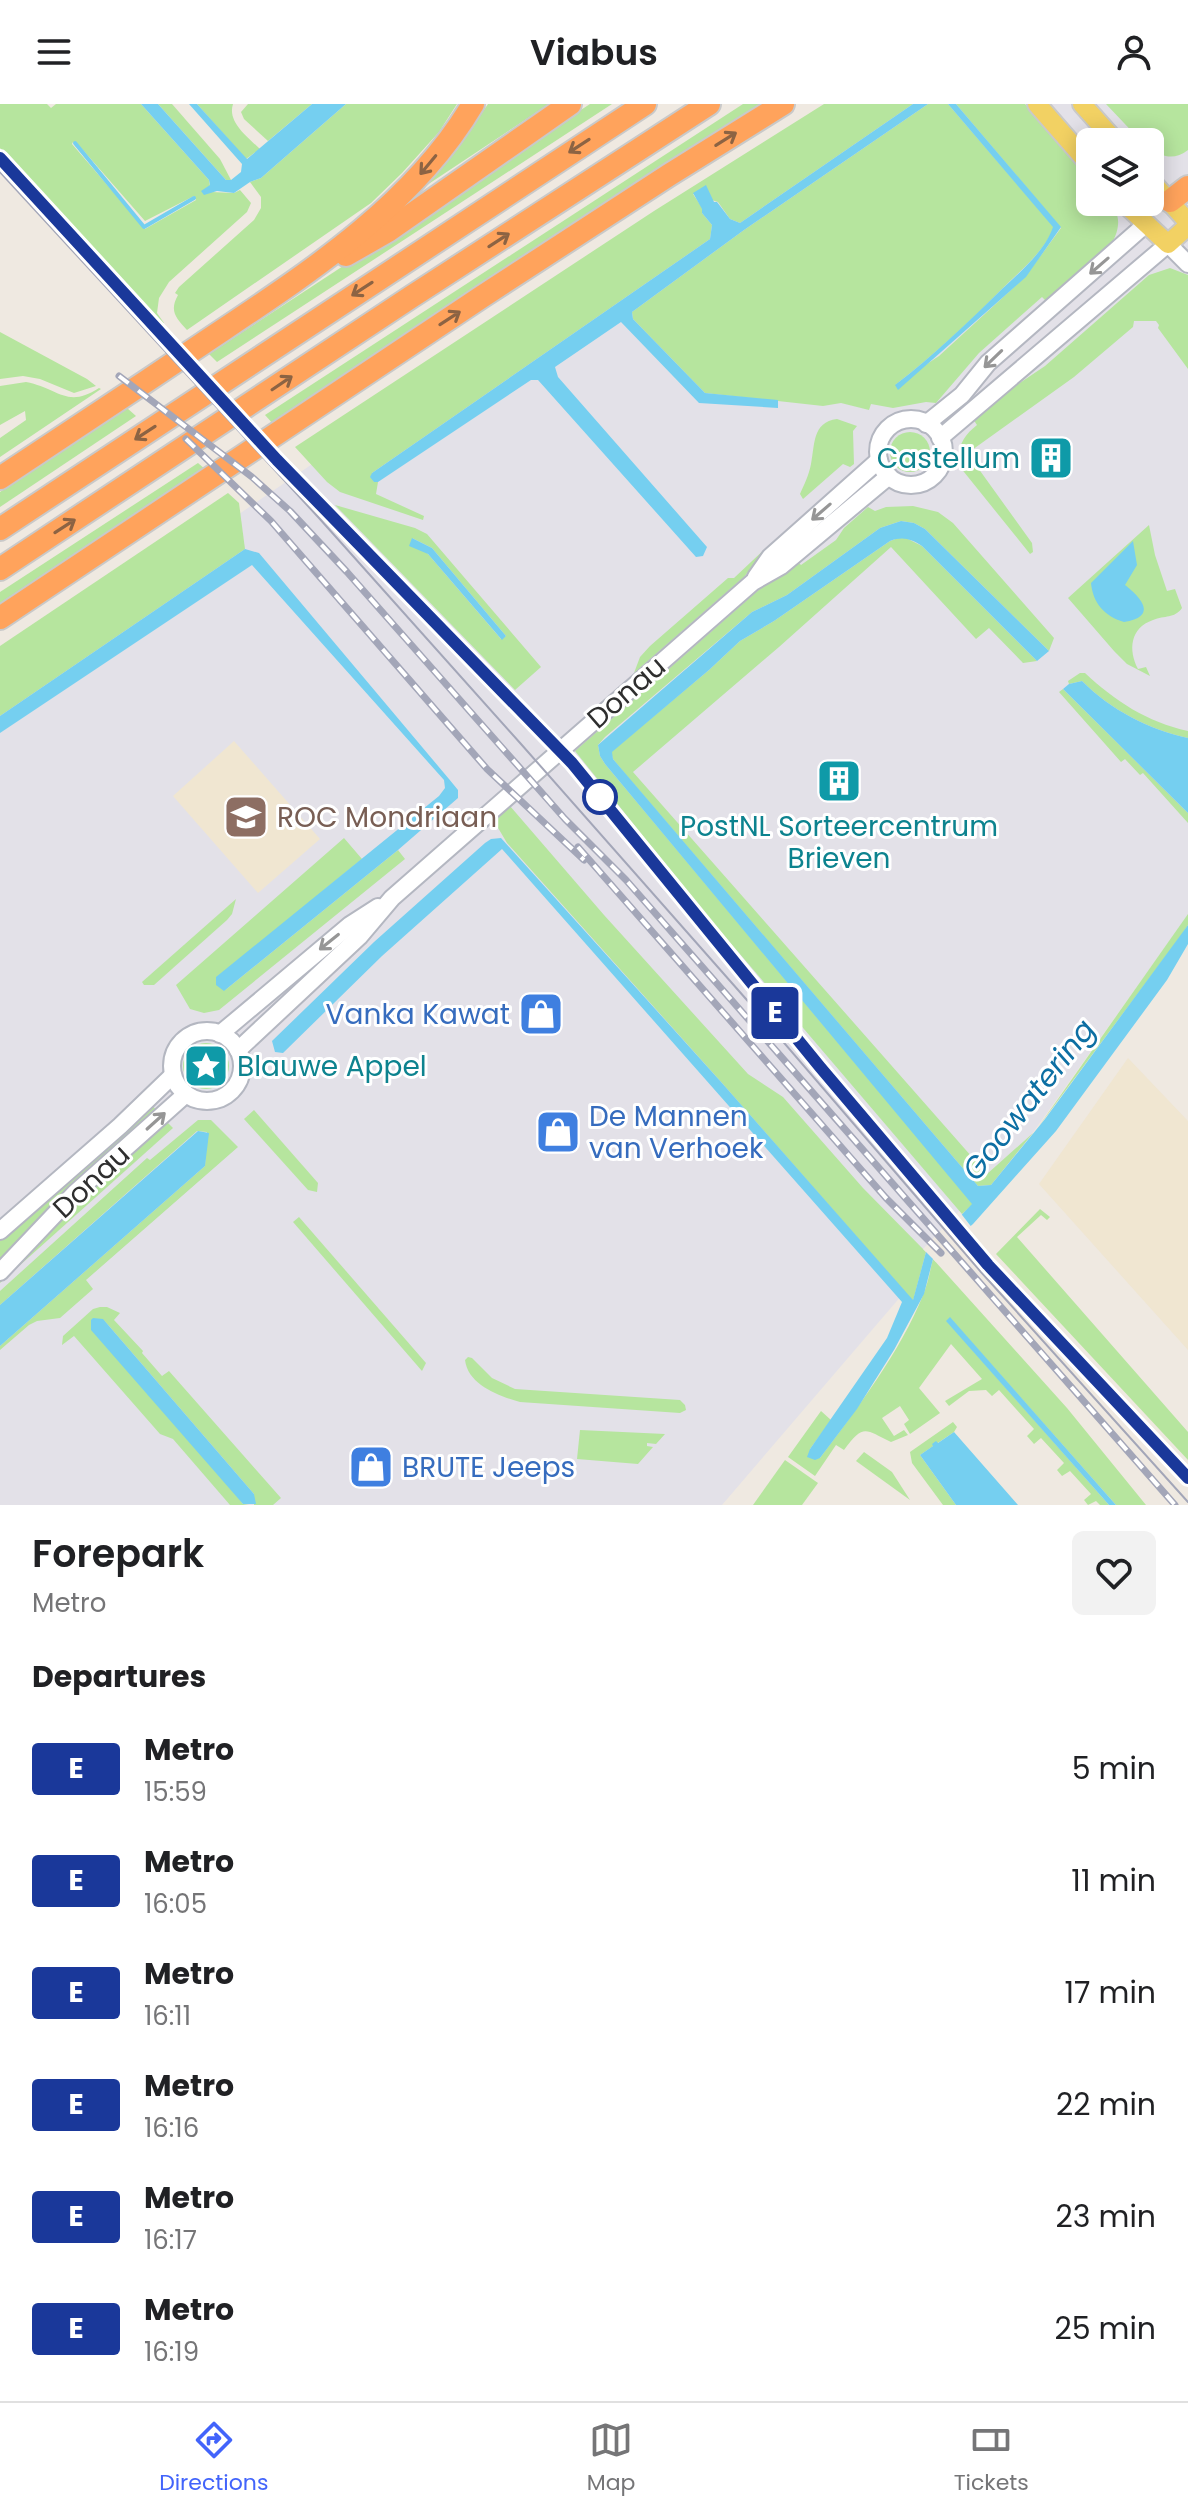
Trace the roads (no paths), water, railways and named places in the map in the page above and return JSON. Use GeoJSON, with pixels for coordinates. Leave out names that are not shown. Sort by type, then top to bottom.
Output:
{"type":"FeatureCollection","features":[{"type":"Feature","properties":{"kind":"highway"},"geometry":{"type":"LineString","coordinates":[[278,294],[410,187],[473,104]]}},
{"type":"Feature","properties":{"kind":"highway"},"geometry":{"type":"LineString","coordinates":[[0,478],[278,294],[388,231],[570,104]]}},
{"type":"Feature","properties":{"kind":"highway"},"geometry":{"type":"LineString","coordinates":[[0,529],[645,104]]}},
{"type":"Feature","properties":{"kind":"highway"},"geometry":{"type":"LineString","coordinates":[[0,569],[709,104]]}},
{"type":"Feature","properties":{"kind":"highway"},"geometry":{"type":"LineString","coordinates":[[0,618],[497,287],[783,104]]}},
{"type":"Feature","properties":{"kind":"highway"},"geometry":{"type":"LineString","coordinates":[[1170,201],[1188,187]]}},
{"type":"Feature","properties":{"kind":"main road"},"geometry":{"type":"LineString","coordinates":[[1037,104],[1076,149]]}},
{"type":"Feature","properties":{"kind":"main road"},"geometry":{"type":"LineString","coordinates":[[1082,104],[1103,128]]}},
{"type":"Feature","properties":{"kind":"main road"},"geometry":{"type":"LineString","coordinates":[[940,438],[1188,224],[1164,195]]}},
{"type":"Feature","properties":{"kind":"main road"},"geometry":{"type":"LineString","coordinates":[[926,424],[962,395],[988,363],[1170,201]]}},
{"type":"Feature","properties":{"kind":"main road"},"geometry":{"type":"LineString","coordinates":[[1138,216],[1188,264]]}},
{"type":"Feature","properties":{"kind":"main road"},"geometry":{"type":"LineString","coordinates":[[908,420],[926,424],[940,438],[943,459],[939,469],[919,484],[906,485],[889,476],[879,460],[881,439],[890,427],[908,420]]}},
{"type":"Feature","properties":{"kind":"main road","name":"Donau"},"geometry":{"type":"LineString","coordinates":[[753,582],[770,557],[879,460]]}},
{"type":"Feature","properties":{"kind":"main road","name":"Donau"},"geometry":{"type":"LineString","coordinates":[[220,1034],[350,925],[392,898],[753,582],[781,566],[889,476]]}},
{"type":"Feature","properties":{"kind":"main road","name":"Donau"},"geometry":{"type":"LineString","coordinates":[[238,1050],[359,937],[392,898]]}},
{"type":"Feature","properties":{"kind":"main road"},"geometry":{"type":"LineString","coordinates":[[202,1031],[220,1034],[238,1050],[240,1076],[229,1093],[210,1101],[201,1101],[186,1094],[176,1082],[173,1055],[185,1038],[202,1031]]}},
{"type":"Feature","properties":{"kind":"main road","name":"Donau"},"geometry":{"type":"LineString","coordinates":[[0,1231],[173,1075]]}},
{"type":"Feature","properties":{"kind":"main road","name":"Donau"},"geometry":{"type":"LineString","coordinates":[[0,1272],[75,1193],[186,1094]]}},
{"type":"Feature","properties":{"kind":"water"},"geometry":{"type":"Polygon","coordinates":[[[141,104],[158,104],[226,180],[231,180],[241,172],[242,164],[189,104],[197,104],[247,159],[312,104],[346,104],[261,178],[234,193],[217,191],[204,195],[201,191],[210,185],[209,180],[141,104]]]}},
{"type":"Feature","properties":{"kind":"water"},"geometry":{"type":"Polygon","coordinates":[[[913,104],[928,104],[744,230],[632,312],[633,319],[705,393],[778,400],[778,408],[699,403],[621,322],[555,367],[558,377],[707,547],[703,556],[696,557],[538,380],[531,380],[378,482],[370,477],[710,239],[712,225],[702,213],[693,193],[706,185],[714,202],[730,219],[740,223],[913,104]]]}},
{"type":"Feature","properties":{"kind":"water"},"geometry":{"type":"Polygon","coordinates":[[[948,104],[956,104],[1061,227],[1026,277],[898,390],[895,385],[1031,261],[1053,227],[948,104]]]}},
{"type":"Feature","properties":{"kind":"water"},"geometry":{"type":"Polygon","coordinates":[[[901,521],[925,529],[1049,651],[1037,661],[922,546],[907,539],[895,539],[740,641],[612,752],[613,759],[978,1186],[991,1185],[1045,1119],[1188,925],[1188,944],[1167,980],[1056,1131],[973,1224],[933,1259],[924,1294],[894,1350],[857,1409],[820,1458],[815,1460],[807,1457],[810,1449],[887,1338],[902,1302],[502,849],[382,956],[283,1053],[275,1052],[272,1041],[374,942],[485,843],[501,838],[913,1300],[926,1252],[972,1204],[605,764],[598,745],[752,612],[787,595],[880,528],[901,521]]]}},
{"type":"Feature","properties":{"kind":"water"},"geometry":{"type":"Polygon","coordinates":[[[412,538],[432,548],[506,636],[502,640],[428,554],[409,546],[412,538]]]}},
{"type":"Feature","properties":{"kind":"water"},"geometry":{"type":"Polygon","coordinates":[[[1133,541],[1137,565],[1125,585],[1137,596],[1144,612],[1134,620],[1124,622],[1101,608],[1094,597],[1091,583],[1133,541]]]}},
{"type":"Feature","properties":{"kind":"water"},"geometry":{"type":"Polygon","coordinates":[[[245,549],[259,553],[458,790],[458,798],[224,991],[216,985],[216,977],[439,796],[445,788],[444,780],[252,565],[0,733],[0,716],[245,549]]]}},
{"type":"Feature","properties":{"kind":"water"},"geometry":{"type":"Polygon","coordinates":[[[1082,681],[1105,701],[1131,717],[1188,738],[1188,813],[1063,689],[1082,681]]]}},
{"type":"Feature","properties":{"kind":"water"},"geometry":{"type":"Polygon","coordinates":[[[198,1131],[209,1133],[205,1166],[0,1346],[0,1305],[198,1131]]]}},
{"type":"Feature","properties":{"kind":"water"},"geometry":{"type":"Polygon","coordinates":[[[950,1317],[1116,1505],[1109,1505],[946,1321],[950,1317]]]}},
{"type":"Feature","properties":{"kind":"water"},"geometry":{"type":"Polygon","coordinates":[[[93,1318],[103,1319],[254,1494],[256,1504],[243,1504],[91,1330],[93,1318]]]}},
{"type":"Feature","properties":{"kind":"water"},"geometry":{"type":"Polygon","coordinates":[[[954,1432],[1018,1505],[956,1505],[920,1455],[936,1441],[938,1443],[954,1432]]]}},
{"type":"Feature","properties":{"kind":"waterway"},"geometry":{"type":"LineString","coordinates":[[75,143],[144,227],[194,198]]}},
{"type":"Feature","properties":{"kind":"tram line"},"geometry":{"type":"LineString","coordinates":[[0,172],[319,518],[521,744],[981,1272],[1188,1502]]}},
{"type":"Feature","properties":{"kind":"tram line"},"geometry":{"type":"LineString","coordinates":[[332,516],[572,763],[828,1076]]}},
{"type":"Feature","properties":{"kind":"tram line"},"geometry":{"type":"LineString","coordinates":[[1113,1400],[1188,1478]]}},
{"type":"Feature","properties":{"kind":"railway"},"geometry":{"type":"LineString","coordinates":[[119,376],[252,477],[290,511],[565,819],[626,880],[1175,1505]]}},
{"type":"Feature","properties":{"kind":"railway"},"geometry":{"type":"LineString","coordinates":[[186,439],[271,521],[487,769],[584,860]]}},
{"type":"Feature","properties":{"kind":"railway"},"geometry":{"type":"LineString","coordinates":[[578,847],[886,1198],[941,1253]]}},
{"type":"Feature","properties":{"kind":"metro line","name":"E"},"geometry":{"type":"LineString","coordinates":[[0,158],[277,460],[572,763],[820,1067],[988,1265],[1188,1478]]}},
{"type":"Feature","properties":{"kind":"place","name":"Castellum"},"geometry":{"type":"Point","coordinates":[1051,458]}},
{"type":"Feature","properties":{"kind":"place","name":"PostNL Sorteercentrum Brieven"},"geometry":{"type":"Point","coordinates":[839,781]}},
{"type":"Feature","properties":{"kind":"place","name":"ROC Mondriaan"},"geometry":{"type":"Point","coordinates":[246,817]}},
{"type":"Feature","properties":{"kind":"place","name":"Vanka Kawat"},"geometry":{"type":"Point","coordinates":[541,1014]}},
{"type":"Feature","properties":{"kind":"place","name":"Blauwe Appel"},"geometry":{"type":"Point","coordinates":[206,1066]}},
{"type":"Feature","properties":{"kind":"place","name":"De Mannen van Verhoek"},"geometry":{"type":"Point","coordinates":[558,1132]}},
{"type":"Feature","properties":{"kind":"place","name":"BRUTE Jeeps"},"geometry":{"type":"Point","coordinates":[371,1467]}},
{"type":"Feature","properties":{"kind":"water label","name":"Goowatering"},"geometry":{"type":"Point","coordinates":[1029,1100]}}]}
